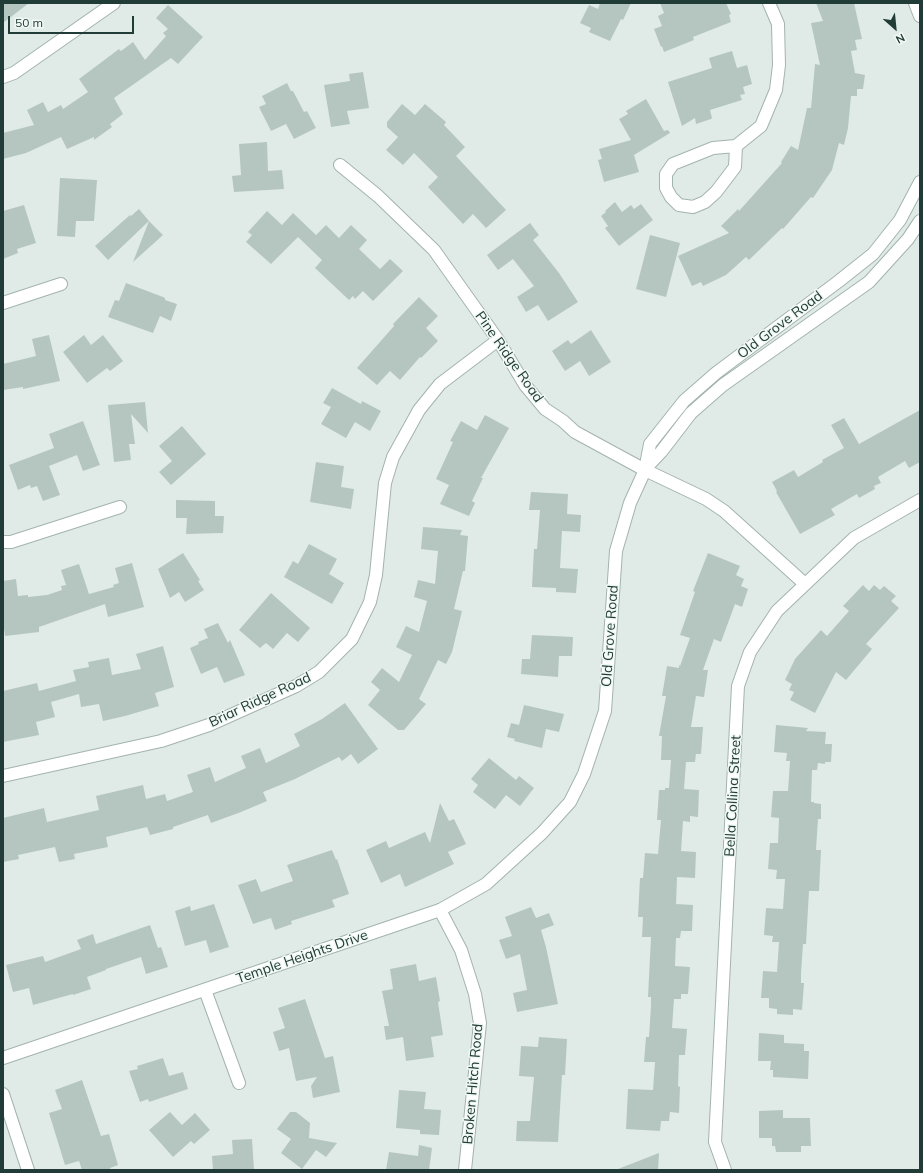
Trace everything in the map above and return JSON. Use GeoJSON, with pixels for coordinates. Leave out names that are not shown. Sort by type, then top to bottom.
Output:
{"type":"FeatureCollection","features":[{"type":"Feature","properties":{"kind":"street"},"geometry":{"type":"LineString","coordinates":[[3,77],[14,73],[114,3]]}},
{"type":"Feature","properties":{"kind":"street"},"geometry":{"type":"LineString","coordinates":[[736,146],[735,167],[716,192],[705,202],[693,207],[679,205],[671,198],[666,188],[666,174],[673,164],[713,148],[736,146],[761,126],[776,90],[779,65],[778,24],[769,3]]}},
{"type":"Feature","properties":{"kind":"street"},"geometry":{"type":"LineString","coordinates":[[915,3],[920,16]]}},
{"type":"Feature","properties":{"kind":"street","name":"Pine Ridge Road"},"geometry":{"type":"LineString","coordinates":[[340,165],[378,196],[434,250],[498,340],[525,385],[545,409],[563,420],[575,432],[644,470],[706,499],[724,511],[805,584]]}},
{"type":"Feature","properties":{"kind":"street","name":"Old Grove Road"},"geometry":{"type":"LineString","coordinates":[[570,802],[584,774],[605,712],[616,551],[630,503],[644,470],[650,444],[684,401],[716,373],[873,254],[900,220],[920,182]]}},
{"type":"Feature","properties":{"kind":"street","name":"Old Grove Road"},"geometry":{"type":"LineString","coordinates":[[644,470],[661,452],[691,413],[723,385],[869,282],[908,239],[920,221]]}},
{"type":"Feature","properties":{"kind":"street"},"geometry":{"type":"LineString","coordinates":[[3,303],[61,284]]}},
{"type":"Feature","properties":{"kind":"street","name":"Briar Ridge Road"},"geometry":{"type":"LineString","coordinates":[[3,776],[161,741],[209,725],[296,686],[319,672],[352,638],[370,602],[376,575],[385,483],[396,450],[419,410],[440,384],[498,340]]}},
{"type":"Feature","properties":{"kind":"street","name":"Bella Collina Street"},"geometry":{"type":"LineString","coordinates":[[725,1170],[715,1142],[738,686],[750,652],[777,611],[854,538],[920,500]]}},
{"type":"Feature","properties":{"kind":"street"},"geometry":{"type":"LineString","coordinates":[[3,542],[11,542],[120,506]]}},
{"type":"Feature","properties":{"kind":"street","name":"Temple Heights Drive"},"geometry":{"type":"LineString","coordinates":[[3,1058],[440,910],[486,884],[542,833],[570,802]]}},
{"type":"Feature","properties":{"kind":"street","name":"Broken Hitch Road"},"geometry":{"type":"LineString","coordinates":[[440,910],[461,950],[475,994],[480,1023],[465,1170]]}},
{"type":"Feature","properties":{"kind":"street"},"geometry":{"type":"LineString","coordinates":[[205,990],[239,1083]]}},
{"type":"Feature","properties":{"kind":"street"},"geometry":{"type":"LineString","coordinates":[[3,1094],[28,1170]]}},
{"type":"Feature","properties":{"kind":"building"},"geometry":{"type":"Polygon","coordinates":[[[3,3],[29,3],[3,23],[3,3]]]}},
{"type":"Feature","properties":{"kind":"building"},"geometry":{"type":"Polygon","coordinates":[[[600,3],[631,3],[623,20],[621,19],[610,41],[589,32],[591,28],[580,23],[589,5],[598,9],[600,3]]]}},
{"type":"Feature","properties":{"kind":"building"},"geometry":{"type":"Polygon","coordinates":[[[660,3],[726,3],[731,14],[729,15],[731,22],[693,37],[694,40],[664,52],[654,29],[662,26],[658,16],[664,13],[660,3]]]}},
{"type":"Feature","properties":{"kind":"building"},"geometry":{"type":"Polygon","coordinates":[[[816,3],[854,3],[862,39],[855,40],[857,50],[851,51],[855,73],[865,75],[863,89],[857,89],[857,96],[851,96],[848,128],[844,145],[839,143],[832,170],[813,198],[811,197],[783,229],[782,228],[749,260],[746,257],[726,275],[703,286],[701,282],[692,286],[678,256],[729,233],[721,226],[738,209],[739,211],[782,163],[781,162],[791,146],[798,150],[807,108],[811,108],[815,64],[820,65],[811,23],[823,21],[816,3]]]}},
{"type":"Feature","properties":{"kind":"building"},"geometry":{"type":"Polygon","coordinates":[[[168,5],[203,37],[178,64],[171,58],[114,98],[123,114],[110,124],[112,127],[94,140],[94,137],[67,149],[61,137],[26,153],[3,159],[3,133],[34,125],[27,110],[43,102],[48,112],[61,105],[63,109],[88,92],[79,79],[119,49],[121,51],[133,42],[145,60],[166,36],[163,33],[168,29],[156,18],[168,5]]]}},
{"type":"Feature","properties":{"kind":"building"},"geometry":{"type":"Polygon","coordinates":[[[732,51],[737,68],[747,65],[752,84],[743,87],[745,94],[740,95],[742,100],[710,110],[711,119],[696,124],[695,118],[682,126],[668,82],[712,68],[709,58],[732,51]]]}},
{"type":"Feature","properties":{"kind":"building"},"geometry":{"type":"Polygon","coordinates":[[[363,72],[369,108],[347,111],[350,124],[331,127],[324,85],[350,81],[349,74],[363,72]]]}},
{"type":"Feature","properties":{"kind":"building"},"geometry":{"type":"Polygon","coordinates":[[[287,83],[304,112],[307,111],[316,128],[294,139],[286,124],[271,131],[259,107],[266,104],[262,96],[287,83]]]}},
{"type":"Feature","properties":{"kind":"building"},"geometry":{"type":"Polygon","coordinates":[[[646,99],[664,131],[668,130],[670,133],[634,155],[639,172],[604,182],[598,160],[602,159],[599,149],[631,140],[619,119],[628,114],[626,111],[646,99]]]}},
{"type":"Feature","properties":{"kind":"building"},"geometry":{"type":"Polygon","coordinates":[[[402,104],[415,115],[425,104],[446,122],[444,125],[465,147],[456,156],[506,210],[486,228],[473,214],[463,224],[428,187],[438,177],[414,153],[403,165],[386,150],[398,137],[387,127],[387,122],[402,104]]]}},
{"type":"Feature","properties":{"kind":"building"},"geometry":{"type":"Polygon","coordinates":[[[267,142],[268,171],[282,170],[284,189],[234,192],[232,176],[241,175],[239,144],[267,142]]]}},
{"type":"Feature","properties":{"kind":"building"},"geometry":{"type":"Polygon","coordinates":[[[60,178],[97,180],[94,221],[76,221],[75,237],[57,236],[60,178]]]}},
{"type":"Feature","properties":{"kind":"building"},"geometry":{"type":"Polygon","coordinates":[[[615,202],[622,212],[631,205],[634,209],[641,204],[653,220],[619,246],[605,228],[608,226],[601,216],[615,202]]]}},
{"type":"Feature","properties":{"kind":"building"},"geometry":{"type":"Polygon","coordinates":[[[24,205],[36,243],[17,249],[18,253],[3,259],[3,211],[24,205]]]}},
{"type":"Feature","properties":{"kind":"building"},"geometry":{"type":"Polygon","coordinates":[[[139,209],[149,221],[108,260],[95,246],[130,215],[131,216],[139,209]]]}},
{"type":"Feature","properties":{"kind":"building"},"geometry":{"type":"Polygon","coordinates":[[[267,211],[282,225],[293,213],[316,235],[326,225],[339,238],[351,225],[367,240],[359,249],[380,269],[390,259],[403,271],[373,301],[363,291],[355,299],[353,296],[349,300],[315,268],[322,260],[298,237],[271,264],[246,242],[252,235],[248,232],[267,211]]]}},
{"type":"Feature","properties":{"kind":"building"},"geometry":{"type":"Polygon","coordinates":[[[149,221],[163,235],[133,262],[149,221]]]}},
{"type":"Feature","properties":{"kind":"building"},"geometry":{"type":"Polygon","coordinates":[[[530,223],[539,235],[533,240],[559,273],[578,302],[548,321],[538,305],[526,312],[517,297],[534,286],[513,259],[498,270],[487,255],[530,223]]]}},
{"type":"Feature","properties":{"kind":"building"},"geometry":{"type":"Polygon","coordinates":[[[650,235],[680,243],[666,297],[636,289],[650,235]]]}},
{"type":"Feature","properties":{"kind":"building"},"geometry":{"type":"Polygon","coordinates":[[[126,283],[177,304],[171,321],[160,316],[153,333],[108,317],[115,300],[119,301],[126,283]]]}},
{"type":"Feature","properties":{"kind":"building"},"geometry":{"type":"Polygon","coordinates":[[[419,297],[438,316],[426,328],[438,341],[421,358],[420,357],[400,380],[390,371],[377,385],[357,368],[394,326],[393,324],[419,297]]]}},
{"type":"Feature","properties":{"kind":"building"},"geometry":{"type":"Polygon","coordinates":[[[591,330],[611,362],[589,376],[580,361],[565,371],[552,351],[568,340],[571,344],[591,330]]]}},
{"type":"Feature","properties":{"kind":"building"},"geometry":{"type":"Polygon","coordinates":[[[49,335],[60,381],[23,389],[23,387],[3,390],[3,364],[36,356],[32,339],[49,335]]]}},
{"type":"Feature","properties":{"kind":"building"},"geometry":{"type":"Polygon","coordinates":[[[84,335],[91,345],[103,335],[123,361],[110,371],[107,368],[87,383],[63,352],[84,335]]]}},
{"type":"Feature","properties":{"kind":"building"},"geometry":{"type":"Polygon","coordinates":[[[332,388],[361,404],[362,401],[381,411],[370,431],[355,422],[346,438],[321,424],[331,407],[323,403],[332,388]]]}},
{"type":"Feature","properties":{"kind":"building"},"geometry":{"type":"Polygon","coordinates":[[[145,402],[148,433],[131,414],[135,444],[129,444],[131,460],[114,462],[108,405],[145,402]]]}},
{"type":"Feature","properties":{"kind":"building"},"geometry":{"type":"Polygon","coordinates":[[[920,410],[920,462],[909,468],[905,461],[878,477],[881,483],[874,486],[875,489],[859,498],[857,494],[831,509],[835,515],[800,534],[776,492],[777,491],[772,482],[794,470],[798,477],[823,462],[822,460],[844,448],[831,425],[844,418],[859,444],[920,410]]]}},
{"type":"Feature","properties":{"kind":"building"},"geometry":{"type":"Polygon","coordinates":[[[485,415],[509,428],[481,478],[483,478],[472,501],[475,503],[469,516],[440,504],[449,485],[436,479],[453,442],[450,441],[461,421],[477,430],[485,415]]]}},
{"type":"Feature","properties":{"kind":"building"},"geometry":{"type":"Polygon","coordinates":[[[83,421],[100,465],[83,471],[77,455],[49,466],[60,495],[43,501],[37,486],[31,488],[30,485],[18,490],[9,465],[54,448],[49,434],[83,421]]]}},
{"type":"Feature","properties":{"kind":"building"},"geometry":{"type":"Polygon","coordinates":[[[182,426],[206,454],[171,485],[159,472],[172,461],[159,446],[182,426]]]}},
{"type":"Feature","properties":{"kind":"building"},"geometry":{"type":"Polygon","coordinates":[[[316,462],[344,466],[341,487],[354,489],[351,509],[310,502],[316,462]]]}},
{"type":"Feature","properties":{"kind":"building"},"geometry":{"type":"Polygon","coordinates":[[[531,492],[568,494],[567,514],[581,515],[580,532],[562,531],[560,568],[578,569],[576,593],[556,592],[556,588],[532,587],[534,549],[537,549],[540,510],[529,510],[531,492]]]}},
{"type":"Feature","properties":{"kind":"building"},"geometry":{"type":"Polygon","coordinates":[[[176,500],[215,501],[215,516],[224,516],[223,533],[186,534],[187,518],[176,518],[176,500]]]}},
{"type":"Feature","properties":{"kind":"building"},"geometry":{"type":"Polygon","coordinates":[[[423,527],[462,530],[460,535],[468,536],[465,571],[463,571],[454,609],[462,611],[452,652],[446,664],[438,660],[419,699],[426,704],[404,730],[398,730],[368,705],[380,690],[371,682],[382,668],[399,682],[412,655],[396,647],[406,626],[419,632],[427,601],[414,597],[418,580],[435,584],[438,551],[421,549],[423,527]]]}},
{"type":"Feature","properties":{"kind":"building"},"geometry":{"type":"Polygon","coordinates":[[[309,544],[337,559],[329,574],[344,583],[332,604],[284,577],[293,561],[298,564],[309,544]]]}},
{"type":"Feature","properties":{"kind":"building"},"geometry":{"type":"Polygon","coordinates":[[[183,553],[200,580],[198,581],[204,590],[185,602],[179,592],[170,598],[158,569],[183,553]]]}},
{"type":"Feature","properties":{"kind":"building"},"geometry":{"type":"Polygon","coordinates":[[[708,553],[740,566],[736,575],[744,579],[741,586],[748,589],[742,607],[735,604],[721,642],[714,639],[703,670],[708,670],[704,697],[696,696],[691,727],[703,727],[701,754],[696,754],[695,762],[686,762],[684,789],[699,790],[698,817],[690,816],[690,822],[683,821],[681,851],[696,852],[695,878],[677,877],[676,904],[693,905],[692,931],[681,931],[680,938],[676,938],[675,966],[690,967],[688,994],[681,994],[681,999],[674,999],[672,1028],[687,1029],[685,1055],[679,1055],[679,1113],[670,1112],[669,1121],[661,1121],[660,1131],[626,1129],[628,1089],[653,1090],[655,1062],[644,1062],[646,1037],[649,1037],[651,1006],[651,997],[648,997],[651,937],[642,937],[643,917],[638,917],[640,878],[643,878],[645,853],[658,854],[661,820],[657,820],[659,790],[669,788],[671,760],[661,760],[662,736],[659,736],[666,696],[662,696],[667,666],[679,668],[690,638],[680,635],[695,592],[693,591],[708,553]]]}},
{"type":"Feature","properties":{"kind":"building"},"geometry":{"type":"Polygon","coordinates":[[[132,563],[144,607],[108,617],[105,604],[39,627],[39,632],[5,636],[3,628],[3,581],[16,579],[18,596],[28,595],[28,597],[47,595],[62,590],[61,586],[66,585],[61,570],[79,564],[89,594],[114,587],[113,585],[119,583],[115,568],[132,563]]]}},
{"type":"Feature","properties":{"kind":"building"},"geometry":{"type":"Polygon","coordinates":[[[863,585],[869,591],[874,585],[880,590],[884,586],[896,596],[891,601],[899,608],[866,644],[872,649],[846,680],[836,672],[815,713],[790,700],[794,692],[789,690],[792,684],[785,680],[795,659],[821,630],[827,636],[849,611],[843,606],[863,585]]]}},
{"type":"Feature","properties":{"kind":"building"},"geometry":{"type":"Polygon","coordinates":[[[271,593],[310,628],[298,642],[287,633],[273,649],[266,643],[260,648],[239,630],[271,593]]]}},
{"type":"Feature","properties":{"kind":"building"},"geometry":{"type":"Polygon","coordinates":[[[218,623],[228,643],[230,640],[245,675],[224,683],[217,667],[201,674],[190,648],[199,644],[198,642],[208,638],[204,629],[218,623]]]}},
{"type":"Feature","properties":{"kind":"building"},"geometry":{"type":"Polygon","coordinates":[[[532,635],[573,637],[572,656],[559,656],[558,677],[521,674],[522,659],[530,659],[532,635]]]}},
{"type":"Feature","properties":{"kind":"building"},"geometry":{"type":"Polygon","coordinates":[[[163,646],[174,687],[155,693],[159,706],[103,721],[99,704],[81,707],[79,694],[51,702],[55,717],[36,722],[39,735],[3,742],[3,691],[37,683],[39,691],[76,681],[73,670],[89,667],[88,662],[109,658],[112,675],[141,669],[136,654],[163,646]]]}},
{"type":"Feature","properties":{"kind":"building"},"geometry":{"type":"Polygon","coordinates":[[[345,703],[378,749],[358,764],[351,754],[342,761],[339,757],[295,779],[263,792],[267,801],[211,823],[208,815],[173,827],[173,829],[150,835],[147,827],[106,837],[108,847],[74,854],[75,859],[59,862],[55,847],[18,855],[19,859],[3,862],[3,818],[44,808],[47,822],[99,810],[96,796],[143,785],[146,799],[165,794],[167,801],[193,792],[187,775],[210,767],[215,782],[246,768],[241,756],[260,748],[266,763],[300,746],[294,734],[322,719],[345,703]]]}},
{"type":"Feature","properties":{"kind":"building"},"geometry":{"type":"Polygon","coordinates":[[[524,705],[564,714],[559,732],[546,729],[542,748],[514,741],[515,739],[507,737],[511,723],[519,725],[524,705]]]}},
{"type":"Feature","properties":{"kind":"building"},"geometry":{"type":"Polygon","coordinates":[[[776,725],[808,728],[806,731],[826,732],[825,744],[832,744],[831,762],[825,762],[825,764],[818,763],[817,770],[812,770],[811,802],[821,804],[821,819],[818,819],[816,850],[821,850],[819,891],[809,891],[806,944],[803,944],[801,974],[801,983],[804,983],[802,1010],[793,1009],[793,1015],[777,1014],[777,1009],[769,1008],[769,998],[761,998],[763,971],[777,972],[779,942],[772,942],[773,936],[764,935],[766,908],[783,909],[785,879],[776,879],[777,870],[768,869],[770,843],[778,843],[779,818],[771,817],[773,791],[788,791],[790,761],[786,761],[787,753],[774,752],[776,725]]]}},
{"type":"Feature","properties":{"kind":"building"},"geometry":{"type":"Polygon","coordinates":[[[489,758],[516,780],[519,776],[534,788],[520,806],[506,795],[495,809],[473,792],[478,785],[471,779],[489,758]]]}},
{"type":"Feature","properties":{"kind":"building"},"geometry":{"type":"Polygon","coordinates":[[[440,803],[449,821],[454,819],[466,844],[448,852],[454,864],[405,887],[400,874],[381,883],[366,850],[386,841],[389,848],[425,832],[430,843],[440,803]]]}},
{"type":"Feature","properties":{"kind":"building"},"geometry":{"type":"Polygon","coordinates":[[[332,850],[336,860],[337,859],[349,894],[332,900],[335,907],[291,921],[292,924],[275,930],[271,918],[253,924],[238,885],[256,879],[261,892],[293,881],[287,865],[332,850]]]}},
{"type":"Feature","properties":{"kind":"building"},"geometry":{"type":"Polygon","coordinates":[[[214,904],[229,947],[210,953],[206,940],[185,946],[175,911],[190,906],[191,911],[214,904]]]}},
{"type":"Feature","properties":{"kind":"building"},"geometry":{"type":"Polygon","coordinates":[[[531,907],[536,918],[549,913],[554,925],[541,930],[558,1004],[517,1012],[513,993],[527,990],[520,954],[506,959],[499,940],[512,936],[505,917],[531,907]]]}},
{"type":"Feature","properties":{"kind":"building"},"geometry":{"type":"Polygon","coordinates":[[[150,925],[158,948],[161,947],[168,967],[146,974],[141,957],[87,977],[91,989],[33,1005],[29,988],[13,992],[6,965],[43,956],[45,962],[81,949],[77,940],[93,934],[96,944],[150,925]]]}},
{"type":"Feature","properties":{"kind":"building"},"geometry":{"type":"Polygon","coordinates":[[[416,964],[419,981],[436,977],[443,1035],[431,1037],[434,1057],[406,1061],[403,1037],[386,1040],[384,1026],[389,1026],[382,991],[393,989],[390,969],[416,964]]]}},
{"type":"Feature","properties":{"kind":"building"},"geometry":{"type":"Polygon","coordinates":[[[305,999],[325,1058],[333,1056],[340,1092],[313,1098],[311,1086],[317,1077],[296,1081],[289,1048],[279,1051],[273,1032],[285,1028],[278,1008],[305,999]]]}},
{"type":"Feature","properties":{"kind":"building"},"geometry":{"type":"Polygon","coordinates":[[[759,1033],[784,1035],[784,1043],[804,1044],[804,1051],[809,1051],[808,1079],[773,1077],[773,1070],[770,1070],[771,1061],[758,1061],[759,1033]]]}},
{"type":"Feature","properties":{"kind":"building"},"geometry":{"type":"Polygon","coordinates":[[[539,1037],[567,1039],[565,1075],[562,1075],[558,1142],[516,1141],[517,1121],[530,1121],[534,1077],[519,1076],[521,1046],[538,1047],[539,1037]]]}},
{"type":"Feature","properties":{"kind":"building"},"geometry":{"type":"Polygon","coordinates":[[[163,1058],[169,1076],[183,1072],[188,1089],[149,1102],[148,1099],[140,1102],[129,1071],[138,1069],[137,1066],[163,1058]]]}},
{"type":"Feature","properties":{"kind":"building"},"geometry":{"type":"Polygon","coordinates":[[[82,1080],[101,1136],[109,1134],[118,1165],[110,1168],[111,1170],[82,1170],[79,1161],[65,1165],[49,1113],[62,1109],[55,1090],[82,1080]]]}},
{"type":"Feature","properties":{"kind":"building"},"geometry":{"type":"Polygon","coordinates":[[[399,1090],[426,1092],[424,1109],[441,1110],[439,1135],[420,1134],[420,1130],[396,1128],[399,1090]]]}},
{"type":"Feature","properties":{"kind":"building"},"geometry":{"type":"Polygon","coordinates":[[[783,1110],[783,1118],[810,1118],[811,1146],[801,1146],[801,1152],[776,1152],[775,1146],[772,1146],[772,1138],[759,1138],[759,1111],[783,1110]]]}},
{"type":"Feature","properties":{"kind":"building"},"geometry":{"type":"Polygon","coordinates":[[[170,1112],[182,1125],[195,1113],[210,1130],[194,1144],[191,1141],[173,1157],[149,1130],[170,1112]]]}},
{"type":"Feature","properties":{"kind":"building"},"geometry":{"type":"Polygon","coordinates":[[[290,1112],[296,1112],[310,1123],[309,1138],[337,1143],[326,1157],[316,1150],[302,1169],[281,1153],[291,1139],[277,1129],[290,1112]]]}},
{"type":"Feature","properties":{"kind":"building"},"geometry":{"type":"Polygon","coordinates":[[[252,1139],[254,1170],[213,1170],[212,1156],[233,1154],[232,1140],[252,1139]]]}},
{"type":"Feature","properties":{"kind":"building"},"geometry":{"type":"Polygon","coordinates":[[[419,1145],[432,1148],[429,1170],[386,1170],[389,1152],[418,1156],[419,1145]]]}},
{"type":"Feature","properties":{"kind":"building"},"geometry":{"type":"Polygon","coordinates":[[[659,1153],[658,1170],[618,1170],[618,1169],[659,1153]]]}}]}
